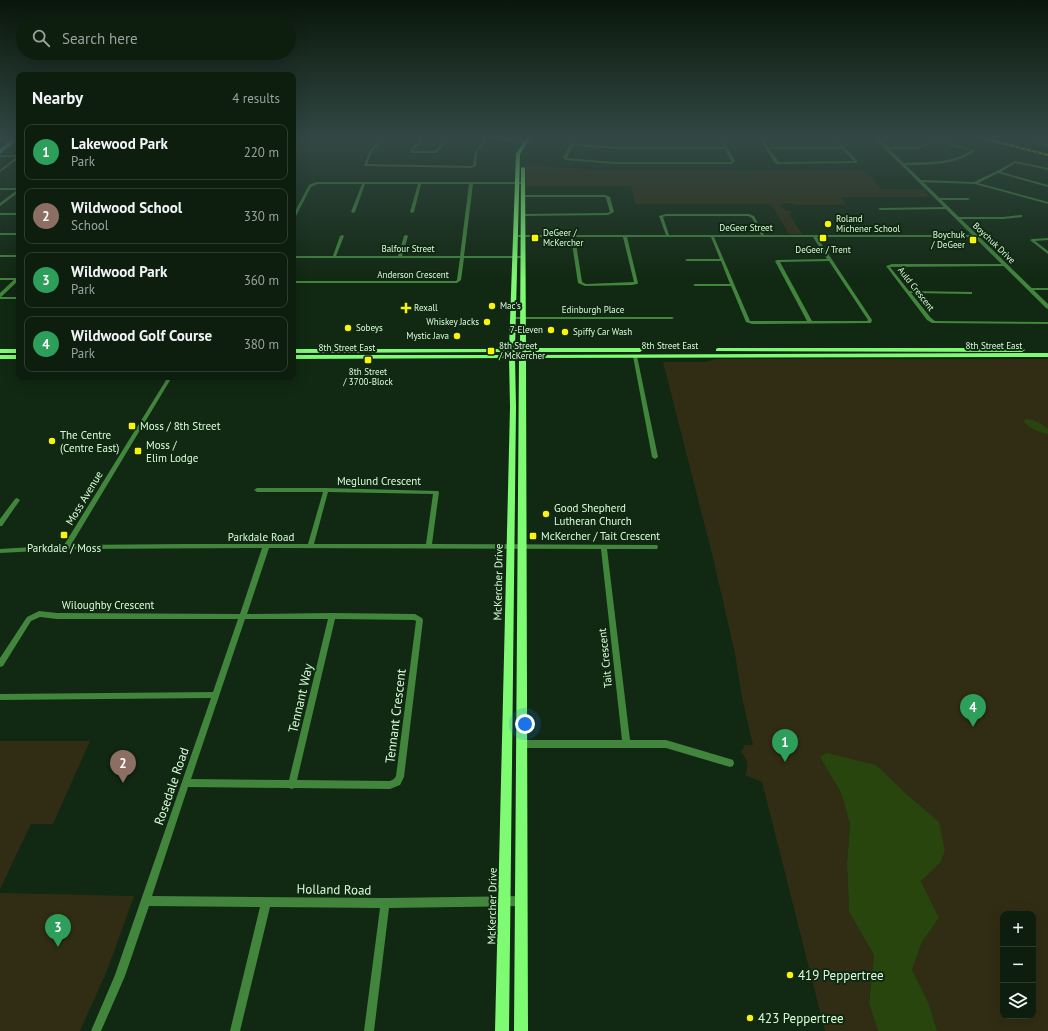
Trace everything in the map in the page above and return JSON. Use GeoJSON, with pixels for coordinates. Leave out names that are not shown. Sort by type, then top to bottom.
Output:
{"type":"FeatureCollection","features":[{"type":"Feature","properties":{"kind":"main road","name":"McKercher Drive"},"geometry":{"type":"LineString","coordinates":[[520,185],[523,196],[521,1031]]}},
{"type":"Feature","properties":{"kind":"main road","name":"McKercher Drive"},"geometry":{"type":"LineString","coordinates":[[502,1031],[512,353],[515,257],[520,185]]}},
{"type":"Feature","properties":{"kind":"main road"},"geometry":{"type":"LineString","coordinates":[[523,340],[532,348],[545,353]]}},
{"type":"Feature","properties":{"kind":"main road"},"geometry":{"type":"LineString","coordinates":[[490,351],[507,346],[513,342]]}},
{"type":"Feature","properties":{"kind":"main road","name":"8th Street East"},"geometry":{"type":"LineString","coordinates":[[296,357],[470,356],[512,353],[1048,350]]}},
{"type":"Feature","properties":{"kind":"main road"},"geometry":{"type":"LineString","coordinates":[[0,351],[16,351]]}},
{"type":"Feature","properties":{"kind":"main road","name":"8th Street East"},"geometry":{"type":"LineString","coordinates":[[296,351],[490,351],[512,353]]}},
{"type":"Feature","properties":{"kind":"main road"},"geometry":{"type":"LineString","coordinates":[[523,373],[526,365],[531,360],[545,353]]}},
{"type":"Feature","properties":{"kind":"main road","name":"8th Street East"},"geometry":{"type":"LineString","coordinates":[[545,353],[635,356],[1048,355]]}},
{"type":"Feature","properties":{"kind":"main road"},"geometry":{"type":"LineString","coordinates":[[470,356],[500,359],[508,362],[512,369]]}},
{"type":"Feature","properties":{"kind":"main road"},"geometry":{"type":"LineString","coordinates":[[0,357],[16,357]]}},
{"type":"Feature","properties":{"kind":"street"},"geometry":{"type":"LineString","coordinates":[[296,212],[311,185]]}},
{"type":"Feature","properties":{"kind":"street"},"geometry":{"type":"LineString","coordinates":[[353,212],[363,185]]}},
{"type":"Feature","properties":{"kind":"street"},"geometry":{"type":"LineString","coordinates":[[412,212],[419,185]]}},
{"type":"Feature","properties":{"kind":"street","name":"Anderson Crescent"},"geometry":{"type":"LineString","coordinates":[[296,282],[457,282],[459,280],[471,185]]}},
{"type":"Feature","properties":{"kind":"street","name":"Boychuk Drive"},"geometry":{"type":"LineString","coordinates":[[923,185],[1048,307]]}},
{"type":"Feature","properties":{"kind":"street"},"geometry":{"type":"LineString","coordinates":[[983,185],[1048,203]]}},
{"type":"Feature","properties":{"kind":"street"},"geometry":{"type":"LineString","coordinates":[[0,189],[16,190]]}},
{"type":"Feature","properties":{"kind":"street"},"geometry":{"type":"LineString","coordinates":[[0,205],[16,192]]}},
{"type":"Feature","properties":{"kind":"street"},"geometry":{"type":"LineString","coordinates":[[523,196],[605,196],[608,197],[612,212],[608,214],[523,215]]}},
{"type":"Feature","properties":{"kind":"street"},"geometry":{"type":"LineString","coordinates":[[938,199],[968,199]]}},
{"type":"Feature","properties":{"kind":"street"},"geometry":{"type":"LineString","coordinates":[[880,209],[947,208]]}},
{"type":"Feature","properties":{"kind":"street"},"geometry":{"type":"LineString","coordinates":[[0,214],[16,214]]}},
{"type":"Feature","properties":{"kind":"street"},"geometry":{"type":"LineString","coordinates":[[668,236],[661,216],[749,215],[753,217],[763,236]]}},
{"type":"Feature","properties":{"kind":"street"},"geometry":{"type":"LineString","coordinates":[[957,218],[1003,218],[1021,216]]}},
{"type":"Feature","properties":{"kind":"street"},"geometry":{"type":"LineString","coordinates":[[0,234],[16,234]]}},
{"type":"Feature","properties":{"kind":"street"},"geometry":{"type":"LineString","coordinates":[[334,257],[342,236]]}},
{"type":"Feature","properties":{"kind":"street"},"geometry":{"type":"LineString","coordinates":[[400,257],[406,236]]}},
{"type":"Feature","properties":{"kind":"street","name":"DeGeer Street"},"geometry":{"type":"LineString","coordinates":[[516,236],[976,236]]}},
{"type":"Feature","properties":{"kind":"street"},"geometry":{"type":"LineString","coordinates":[[574,236],[580,283],[585,285],[636,283],[625,236]]}},
{"type":"Feature","properties":{"kind":"street"},"geometry":{"type":"LineString","coordinates":[[712,236],[748,322],[869,322],[870,320],[814,236]]}},
{"type":"Feature","properties":{"kind":"street"},"geometry":{"type":"LineString","coordinates":[[1048,239],[1032,240],[1048,253]]}},
{"type":"Feature","properties":{"kind":"street"},"geometry":{"type":"LineString","coordinates":[[0,256],[16,256]]}},
{"type":"Feature","properties":{"kind":"street","name":"Balfour Street"},"geometry":{"type":"LineString","coordinates":[[296,257],[523,257]]}},
{"type":"Feature","properties":{"kind":"street"},"geometry":{"type":"LineString","coordinates":[[686,260],[722,260]]}},
{"type":"Feature","properties":{"kind":"street"},"geometry":{"type":"LineString","coordinates":[[810,322],[777,261],[830,260]]}},
{"type":"Feature","properties":{"kind":"street","name":"Auld Crescent"},"geometry":{"type":"LineString","coordinates":[[1005,265],[889,266],[929,319],[934,322],[1048,323]]}},
{"type":"Feature","properties":{"kind":"street"},"geometry":{"type":"LineString","coordinates":[[0,279],[16,278]]}},
{"type":"Feature","properties":{"kind":"street"},"geometry":{"type":"LineString","coordinates":[[0,297],[16,280]]}},
{"type":"Feature","properties":{"kind":"street"},"geometry":{"type":"LineString","coordinates":[[696,285],[733,286]]}},
{"type":"Feature","properties":{"kind":"street"},"geometry":{"type":"LineString","coordinates":[[1030,289],[1048,289]]}},
{"type":"Feature","properties":{"kind":"street"},"geometry":{"type":"LineString","coordinates":[[910,292],[971,293]]}},
{"type":"Feature","properties":{"kind":"street"},"geometry":{"type":"LineString","coordinates":[[0,297],[16,298]]}},
{"type":"Feature","properties":{"kind":"street","name":"Edinburgh Place"},"geometry":{"type":"LineString","coordinates":[[514,318],[672,318]]}},
{"type":"Feature","properties":{"kind":"street"},"geometry":{"type":"LineString","coordinates":[[635,356],[655,457]]}},
{"type":"Feature","properties":{"kind":"street","name":"Moss Avenue"},"geometry":{"type":"LineString","coordinates":[[66,548],[168,380]]}},
{"type":"Feature","properties":{"kind":"street"},"geometry":{"type":"LineString","coordinates":[[257,490],[326,490]]}},
{"type":"Feature","properties":{"kind":"street","name":"Meglund Crescent"},"geometry":{"type":"LineString","coordinates":[[310,547],[326,490],[436,492],[429,547]]}},
{"type":"Feature","properties":{"kind":"street"},"geometry":{"type":"LineString","coordinates":[[0,524],[17,500]]}},
{"type":"Feature","properties":{"kind":"street","name":"Rosedale Road"},"geometry":{"type":"LineString","coordinates":[[96,1031],[120,976],[266,547]]}},
{"type":"Feature","properties":{"kind":"street"},"geometry":{"type":"LineString","coordinates":[[522,547],[655,547]]}},
{"type":"Feature","properties":{"kind":"street","name":"Parkdale Road"},"geometry":{"type":"LineString","coordinates":[[0,551],[66,548],[522,547]]}},
{"type":"Feature","properties":{"kind":"street","name":"Tait Crescent"},"geometry":{"type":"LineString","coordinates":[[604,547],[626,744]]}},
{"type":"Feature","properties":{"kind":"street","name":"Wiloughby Crescent"},"geometry":{"type":"LineString","coordinates":[[0,664],[25,622],[39,614],[57,616],[242,616]]}},
{"type":"Feature","properties":{"kind":"street","name":"Tennant Crescent"},"geometry":{"type":"LineString","coordinates":[[186,783],[390,785],[397,782],[400,777],[420,620],[416,617],[242,616]]}},
{"type":"Feature","properties":{"kind":"street","name":"Tennant Way"},"geometry":{"type":"LineString","coordinates":[[292,785],[332,616]]}},
{"type":"Feature","properties":{"kind":"street"},"geometry":{"type":"LineString","coordinates":[[0,697],[215,695]]}},
{"type":"Feature","properties":{"kind":"street"},"geometry":{"type":"LineString","coordinates":[[521,744],[666,744],[730,763]]}},
{"type":"Feature","properties":{"kind":"street","name":"Holland Road"},"geometry":{"type":"LineString","coordinates":[[146,901],[385,903],[521,901]]}},
{"type":"Feature","properties":{"kind":"street"},"geometry":{"type":"LineString","coordinates":[[235,1031],[266,902]]}},
{"type":"Feature","properties":{"kind":"street"},"geometry":{"type":"LineString","coordinates":[[369,1031],[385,903]]}},
{"type":"Feature","properties":{"kind":"shaded area"},"geometry":{"type":"Polygon","coordinates":[[[878,185],[881,189],[923,189],[930,197],[841,197],[846,205],[797,205],[788,203],[779,205],[792,213],[789,214],[802,234],[789,234],[771,204],[637,204],[635,203],[631,186],[526,186],[878,185]]]}},
{"type":"Feature","properties":{"kind":"shaded area"},"geometry":{"type":"Polygon","coordinates":[[[717,359],[1048,359],[1048,1031],[937,1031],[929,1004],[912,970],[922,942],[939,918],[921,881],[940,863],[939,822],[903,791],[826,753],[821,758],[841,793],[850,824],[847,863],[849,912],[874,955],[869,1000],[878,1031],[825,1031],[762,782],[745,775],[747,763],[741,752],[745,745],[753,745],[742,698],[735,654],[714,562],[663,362],[704,362],[717,359]]]}},
{"type":"Feature","properties":{"kind":"shaded area"},"geometry":{"type":"Polygon","coordinates":[[[1025,419],[1043,425],[1048,429],[1048,434],[1029,426],[1024,422],[1025,419]]]}},
{"type":"Feature","properties":{"kind":"shaded area"},"geometry":{"type":"Polygon","coordinates":[[[0,741],[90,741],[53,824],[31,824],[0,889],[0,741]]]}},
{"type":"Feature","properties":{"kind":"shaded area"},"geometry":{"type":"Polygon","coordinates":[[[826,753],[876,765],[939,822],[945,851],[940,863],[921,881],[939,918],[922,942],[912,970],[929,1004],[937,1031],[878,1031],[869,1003],[874,955],[849,912],[847,863],[850,824],[841,793],[820,757],[826,753]]]}},
{"type":"Feature","properties":{"kind":"shaded area"},"geometry":{"type":"Polygon","coordinates":[[[0,893],[134,896],[108,968],[80,1031],[0,1031],[0,893]]]}},
{"type":"Feature","properties":{"kind":"place","name":"Roland Michener School"},"geometry":{"type":"Point","coordinates":[828,224]}},
{"type":"Feature","properties":{"kind":"place","name":"DeGeer / McKercher"},"geometry":{"type":"Point","coordinates":[535,238]}},
{"type":"Feature","properties":{"kind":"place","name":"DeGeer / Trent"},"geometry":{"type":"Point","coordinates":[823,238]}},
{"type":"Feature","properties":{"kind":"place","name":"Boychuk / DeGeer"},"geometry":{"type":"Point","coordinates":[973,240]}},
{"type":"Feature","properties":{"kind":"place","name":"Mac's"},"geometry":{"type":"Point","coordinates":[492,306]}},
{"type":"Feature","properties":{"kind":"place","name":"Rexall"},"geometry":{"type":"Point","coordinates":[406,308]}},
{"type":"Feature","properties":{"kind":"place","name":"Whiskey Jacks"},"geometry":{"type":"Point","coordinates":[487,322]}},
{"type":"Feature","properties":{"kind":"place","name":"Sobeys"},"geometry":{"type":"Point","coordinates":[348,328]}},
{"type":"Feature","properties":{"kind":"place","name":"7-Eleven"},"geometry":{"type":"Point","coordinates":[551,330]}},
{"type":"Feature","properties":{"kind":"place","name":"Spiffy Car Wash"},"geometry":{"type":"Point","coordinates":[565,332]}},
{"type":"Feature","properties":{"kind":"place","name":"Mystic Java"},"geometry":{"type":"Point","coordinates":[457,336]}},
{"type":"Feature","properties":{"kind":"place","name":"8th Street / McKercher"},"geometry":{"type":"Point","coordinates":[491,351]}},
{"type":"Feature","properties":{"kind":"place","name":"8th Street / 3700-Block"},"geometry":{"type":"Point","coordinates":[368,360]}},
{"type":"Feature","properties":{"kind":"place","name":"Moss / 8th Street"},"geometry":{"type":"Point","coordinates":[132,426]}},
{"type":"Feature","properties":{"kind":"place","name":"The Centre (Centre East)"},"geometry":{"type":"Point","coordinates":[52,441]}},
{"type":"Feature","properties":{"kind":"place","name":"Moss / Elim Lodge"},"geometry":{"type":"Point","coordinates":[138,451]}},
{"type":"Feature","properties":{"kind":"place","name":"Good Shepherd Lutheran Church"},"geometry":{"type":"Point","coordinates":[546,514]}},
{"type":"Feature","properties":{"kind":"place","name":"Parkdale / Moss"},"geometry":{"type":"Point","coordinates":[64,535]}},
{"type":"Feature","properties":{"kind":"place","name":"McKercher / Tait Crescent"},"geometry":{"type":"Point","coordinates":[533,536]}},
{"type":"Feature","properties":{"kind":"place","name":"Wildwood Golf Course"},"geometry":{"type":"Point","coordinates":[973,727]}},
{"type":"Feature","properties":{"kind":"place","name":"Lakewood Park"},"geometry":{"type":"Point","coordinates":[785,762]}},
{"type":"Feature","properties":{"kind":"place","name":"Wildwood School"},"geometry":{"type":"Point","coordinates":[123,783]}},
{"type":"Feature","properties":{"kind":"place","name":"Wildwood Park"},"geometry":{"type":"Point","coordinates":[58,947]}},
{"type":"Feature","properties":{"kind":"place","name":"419 Peppertree"},"geometry":{"type":"Point","coordinates":[790,975]}},
{"type":"Feature","properties":{"kind":"place","name":"423 Peppertree"},"geometry":{"type":"Point","coordinates":[750,1018]}}]}
